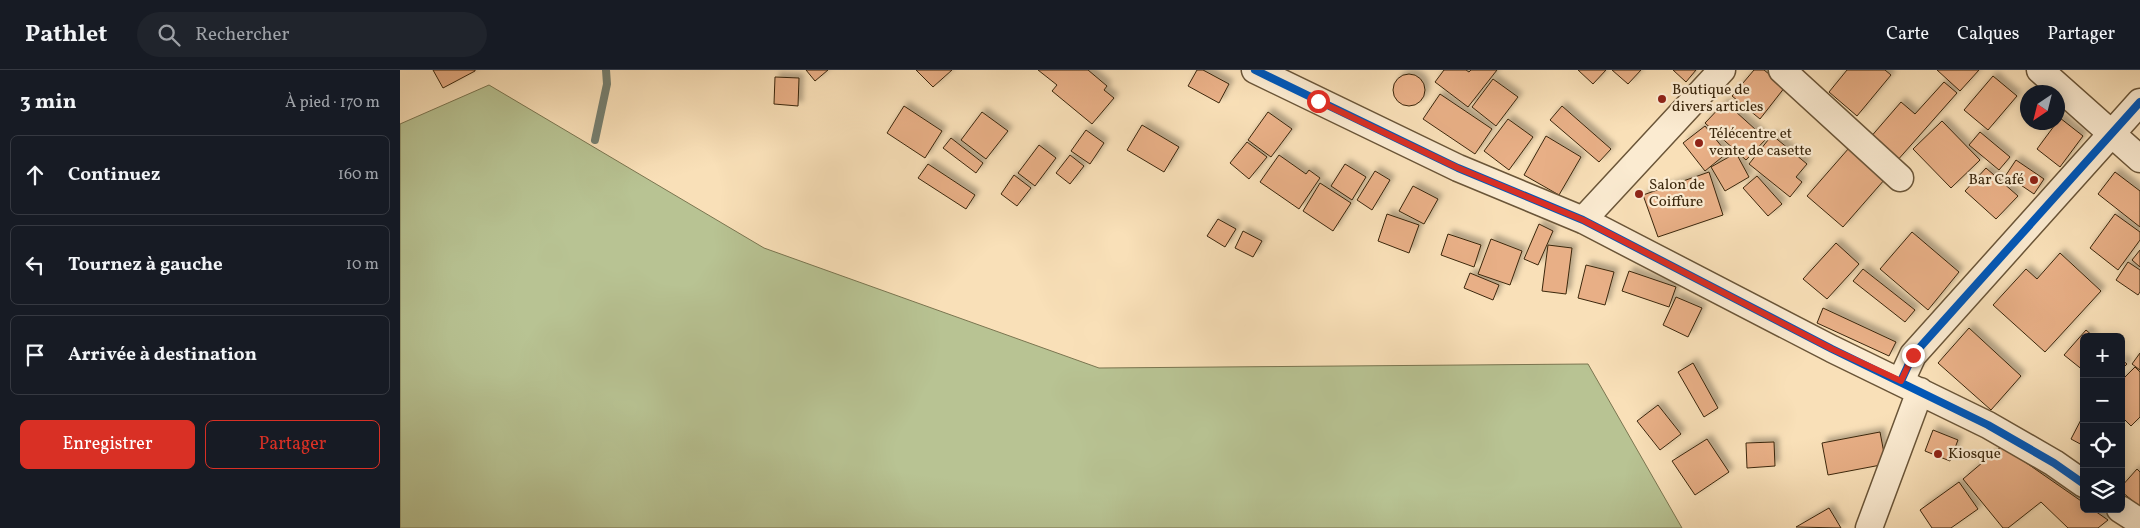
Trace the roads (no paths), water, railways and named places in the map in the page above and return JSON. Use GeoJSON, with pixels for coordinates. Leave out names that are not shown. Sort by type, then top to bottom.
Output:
{"type":"FeatureCollection","features":[{"type":"Feature","properties":{"kind":"street"},"geometry":{"type":"LineString","coordinates":[[1255,70],[1458,168],[1583,220],[1832,349],[1988,425],[2054,463],[2080,481]]}},
{"type":"Feature","properties":{"kind":"street"},"geometry":{"type":"LineString","coordinates":[[1583,220],[1722,70]]}},
{"type":"Feature","properties":{"kind":"street"},"geometry":{"type":"LineString","coordinates":[[1782,70],[1900,178]]}},
{"type":"Feature","properties":{"kind":"street"},"geometry":{"type":"LineString","coordinates":[[2040,70],[2112,132],[2140,159]]}},
{"type":"Feature","properties":{"kind":"street"},"geometry":{"type":"LineString","coordinates":[[1869,528],[1910,386],[1913,355],[2140,102]]}},
{"type":"Feature","properties":{"kind":"street"},"geometry":{"type":"LineString","coordinates":[[2125,512],[2140,522]]}},
{"type":"Feature","properties":{"kind":"waterway"},"geometry":{"type":"LineString","coordinates":[[595,140],[607,84],[606,70]]}},
{"type":"Feature","properties":{"kind":"place","name":"Boutique de divers articles"},"geometry":{"type":"Point","coordinates":[1662,99]}},
{"type":"Feature","properties":{"kind":"place","name":"Télécentre et vente de casette"},"geometry":{"type":"Point","coordinates":[1699,143]}},
{"type":"Feature","properties":{"kind":"place","name":"Bar Café"},"geometry":{"type":"Point","coordinates":[2034,180]}},
{"type":"Feature","properties":{"kind":"place","name":"Salon de Coiffure"},"geometry":{"type":"Point","coordinates":[1639,194]}},
{"type":"Feature","properties":{"kind":"place","name":"Kiosque"},"geometry":{"type":"Point","coordinates":[1938,454]}}]}
